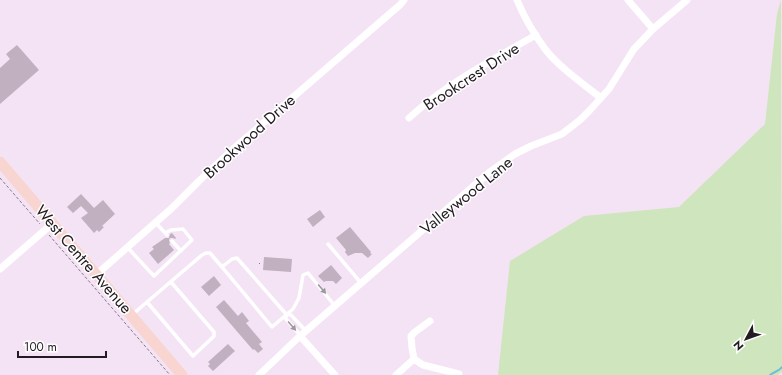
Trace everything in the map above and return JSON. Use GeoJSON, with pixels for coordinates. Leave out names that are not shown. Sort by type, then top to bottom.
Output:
{"type":"FeatureCollection","features":[{"type":"Feature","properties":{"kind":"main road","name":"West Centre Avenue"},"geometry":{"type":"LineString","coordinates":[[0,162],[49,227],[97,274],[182,375]]}},
{"type":"Feature","properties":{"kind":"street","name":"Brookwood Drive"},"geometry":{"type":"LineString","coordinates":[[97,274],[232,150],[404,0]]}},
{"type":"Feature","properties":{"kind":"street"},"geometry":{"type":"LineString","coordinates":[[518,0],[536,35],[546,50],[562,66],[601,98]]}},
{"type":"Feature","properties":{"kind":"street"},"geometry":{"type":"LineString","coordinates":[[628,0],[653,29]]}},
{"type":"Feature","properties":{"kind":"street","name":"Valleywood Lane"},"geometry":{"type":"LineString","coordinates":[[259,375],[302,334],[491,171],[515,154],[562,134],[580,120],[609,89],[634,49],[653,29],[687,0]]}},
{"type":"Feature","properties":{"kind":"street","name":"Brookcrest Drive"},"geometry":{"type":"LineString","coordinates":[[409,118],[421,107],[456,82],[536,35]]}},
{"type":"Feature","properties":{"kind":"street"},"geometry":{"type":"LineString","coordinates":[[0,269],[49,227]]}},
{"type":"Feature","properties":{"kind":"street"},"geometry":{"type":"LineString","coordinates":[[414,360],[411,336],[430,321]]}},
{"type":"Feature","properties":{"kind":"street"},"geometry":{"type":"LineString","coordinates":[[302,334],[334,375]]}},
{"type":"Feature","properties":{"kind":"street"},"geometry":{"type":"LineString","coordinates":[[414,360],[423,365],[459,374]]}},
{"type":"Feature","properties":{"kind":"street"},"geometry":{"type":"LineString","coordinates":[[396,375],[414,360]]}},
{"type":"Feature","properties":{"kind":"lane"},"geometry":{"type":"LineString","coordinates":[[127,247],[154,276],[192,240],[183,229],[171,230],[166,234],[155,222]]}},
{"type":"Feature","properties":{"kind":"lane"},"geometry":{"type":"LineString","coordinates":[[172,241],[181,251]]}},
{"type":"Feature","properties":{"kind":"lane"},"geometry":{"type":"LineString","coordinates":[[328,244],[361,283]]}},
{"type":"Feature","properties":{"kind":"lane"},"geometry":{"type":"LineString","coordinates":[[131,315],[206,253],[210,253],[272,327],[293,309],[299,298],[303,275],[308,273],[335,306]]}},
{"type":"Feature","properties":{"kind":"lane"},"geometry":{"type":"LineString","coordinates":[[222,267],[232,259],[237,258],[286,314],[291,315],[302,334]]}},
{"type":"Feature","properties":{"kind":"lane"},"geometry":{"type":"LineString","coordinates":[[147,302],[192,356],[214,336],[214,332],[171,282]]}},
{"type":"Feature","properties":{"kind":"lane"},"geometry":{"type":"LineString","coordinates":[[286,314],[286,319],[302,334]]}},
{"type":"Feature","properties":{"kind":"path"},"geometry":{"type":"LineString","coordinates":[[0,178],[49,227],[170,375]]}},
{"type":"Feature","properties":{"kind":"green space"},"geometry":{"type":"Polygon","coordinates":[[[781,0],[782,372],[778,375],[498,375],[510,261],[584,216],[679,207],[765,124],[777,14],[781,0]]]}},
{"type":"Feature","properties":{"kind":"building"},"geometry":{"type":"Polygon","coordinates":[[[17,45],[39,70],[0,104],[0,68],[10,59],[6,54],[17,45]]]}},
{"type":"Feature","properties":{"kind":"building"},"geometry":{"type":"Polygon","coordinates":[[[81,194],[94,208],[103,200],[115,214],[102,226],[104,227],[99,232],[97,230],[94,233],[81,218],[88,213],[81,206],[73,213],[67,207],[81,194]]]}},
{"type":"Feature","properties":{"kind":"building"},"geometry":{"type":"Polygon","coordinates":[[[320,210],[325,217],[313,227],[307,219],[320,210]]]}},
{"type":"Feature","properties":{"kind":"building"},"geometry":{"type":"Polygon","coordinates":[[[350,227],[371,252],[370,253],[372,254],[368,258],[362,253],[355,253],[348,256],[345,252],[346,250],[336,238],[350,227]]]}},
{"type":"Feature","properties":{"kind":"building"},"geometry":{"type":"Polygon","coordinates":[[[172,233],[176,238],[170,238],[169,244],[174,250],[158,264],[149,253],[154,249],[152,247],[165,238],[169,238],[170,234],[172,233]]]}},
{"type":"Feature","properties":{"kind":"building"},"geometry":{"type":"Polygon","coordinates":[[[264,257],[292,259],[291,272],[263,270],[264,257]]]}},
{"type":"Feature","properties":{"kind":"building"},"geometry":{"type":"Polygon","coordinates":[[[331,265],[342,278],[336,284],[333,281],[324,282],[318,276],[331,265]]]}},
{"type":"Feature","properties":{"kind":"building"},"geometry":{"type":"Polygon","coordinates":[[[214,276],[221,285],[209,296],[201,287],[214,276]]]}},
{"type":"Feature","properties":{"kind":"building"},"geometry":{"type":"Polygon","coordinates":[[[224,300],[238,316],[242,312],[249,321],[246,323],[262,342],[259,344],[263,349],[258,353],[254,349],[253,350],[216,307],[224,300]]]}},
{"type":"Feature","properties":{"kind":"building"},"geometry":{"type":"Polygon","coordinates":[[[228,344],[235,351],[213,371],[208,366],[210,364],[208,362],[228,344]]]}},
{"type":"Feature","properties":{"kind":"waterway"},"geometry":{"type":"LineString","coordinates":[[770,375],[782,367]]}}]}
